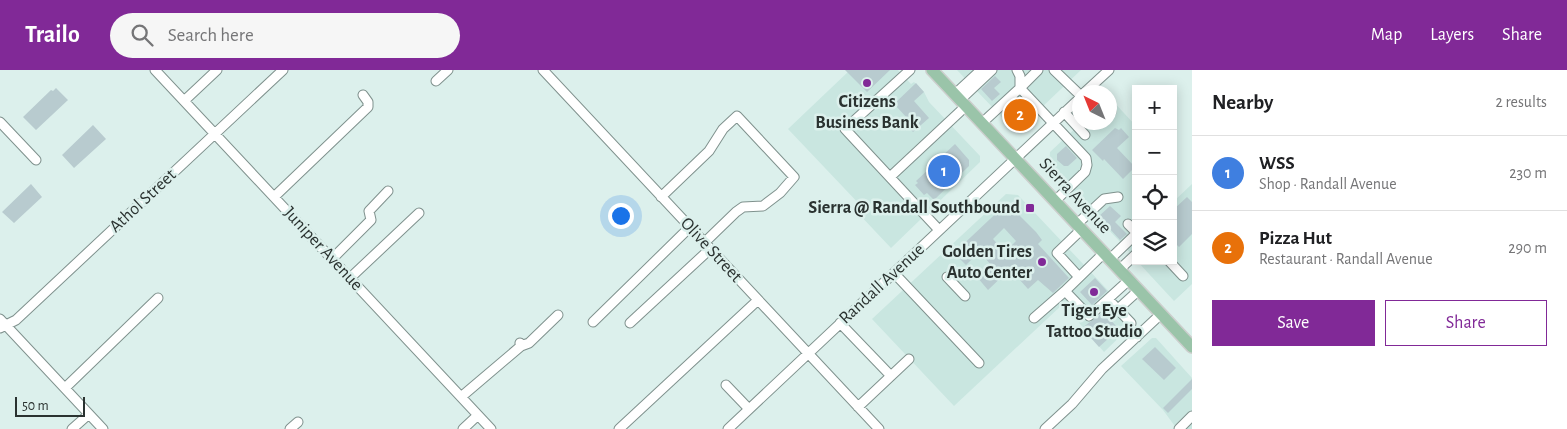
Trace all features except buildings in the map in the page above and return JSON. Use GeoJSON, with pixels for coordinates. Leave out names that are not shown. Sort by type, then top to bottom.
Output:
{"type":"FeatureCollection","features":[{"type":"Feature","properties":{"kind":"main road","name":"Sierra Avenue"},"geometry":{"type":"LineString","coordinates":[[932,70],[1138,290],[1191,343]]}},
{"type":"Feature","properties":{"kind":"street","name":"Juniper Avenue"},"geometry":{"type":"LineString","coordinates":[[155,70],[491,429]]}},
{"type":"Feature","properties":{"kind":"street"},"geometry":{"type":"LineString","coordinates":[[184,101],[216,70]]}},
{"type":"Feature","properties":{"kind":"street","name":"Athol Street"},"geometry":{"type":"LineString","coordinates":[[2,324],[16,320],[283,70]]}},
{"type":"Feature","properties":{"kind":"street"},"geometry":{"type":"LineString","coordinates":[[436,81],[448,70]]}},
{"type":"Feature","properties":{"kind":"street"},"geometry":{"type":"LineString","coordinates":[[910,70],[844,129],[939,230]]}},
{"type":"Feature","properties":{"kind":"street"},"geometry":{"type":"LineString","coordinates":[[960,100],[981,70]]}},
{"type":"Feature","properties":{"kind":"street"},"geometry":{"type":"LineString","coordinates":[[890,177],[960,100],[992,70]]}},
{"type":"Feature","properties":{"kind":"street"},"geometry":{"type":"LineString","coordinates":[[1017,70],[1020,76],[1020,88],[1086,158],[1085,172],[1055,201]]}},
{"type":"Feature","properties":{"kind":"street"},"geometry":{"type":"LineString","coordinates":[[982,123],[1038,70]]}},
{"type":"Feature","properties":{"kind":"street"},"geometry":{"type":"LineString","coordinates":[[1054,70],[1072,88]]}},
{"type":"Feature","properties":{"kind":"street"},"geometry":{"type":"LineString","coordinates":[[1095,85],[1109,70]]}},
{"type":"Feature","properties":{"kind":"street","name":"Olive Street"},"geometry":{"type":"LineString","coordinates":[[544,71],[879,429]]}},
{"type":"Feature","properties":{"kind":"street"},"geometry":{"type":"LineString","coordinates":[[274,197],[368,107],[368,102],[363,94]]}},
{"type":"Feature","properties":{"kind":"street","name":"Randall Avenue"},"geometry":{"type":"LineString","coordinates":[[731,428],[1072,104]]}},
{"type":"Feature","properties":{"kind":"street"},"geometry":{"type":"LineString","coordinates":[[1064,112],[1086,136]]}},
{"type":"Feature","properties":{"kind":"street"},"geometry":{"type":"LineString","coordinates":[[630,323],[707,246],[736,212],[743,207],[763,206],[780,193],[794,177],[738,116],[723,129],[709,151],[661,197]]}},
{"type":"Feature","properties":{"kind":"street"},"geometry":{"type":"LineString","coordinates":[[0,122],[36,160]]}},
{"type":"Feature","properties":{"kind":"street"},"geometry":{"type":"LineString","coordinates":[[332,259],[371,220],[369,211],[388,192]]}},
{"type":"Feature","properties":{"kind":"street"},"geometry":{"type":"LineString","coordinates":[[1079,277],[1057,253],[1104,199],[1118,197]]}},
{"type":"Feature","properties":{"kind":"street"},"geometry":{"type":"LineString","coordinates":[[350,278],[419,212]]}},
{"type":"Feature","properties":{"kind":"street"},"geometry":{"type":"LineString","coordinates":[[1128,224],[1132,228]]}},
{"type":"Feature","properties":{"kind":"street"},"geometry":{"type":"LineString","coordinates":[[593,322],[690,227]]}},
{"type":"Feature","properties":{"kind":"street"},"geometry":{"type":"LineString","coordinates":[[1034,318],[1079,277],[1132,236]]}},
{"type":"Feature","properties":{"kind":"street"},"geometry":{"type":"LineString","coordinates":[[1120,270],[1132,258]]}},
{"type":"Feature","properties":{"kind":"street"},"geometry":{"type":"LineString","coordinates":[[1173,265],[1183,276]]}},
{"type":"Feature","properties":{"kind":"street"},"geometry":{"type":"LineString","coordinates":[[894,273],[979,363]]}},
{"type":"Feature","properties":{"kind":"street"},"geometry":{"type":"LineString","coordinates":[[948,277],[965,296]]}},
{"type":"Feature","properties":{"kind":"street"},"geometry":{"type":"LineString","coordinates":[[1065,291],[1089,316],[1129,280]]}},
{"type":"Feature","properties":{"kind":"street"},"geometry":{"type":"LineString","coordinates":[[1118,309],[1138,290]]}},
{"type":"Feature","properties":{"kind":"street"},"geometry":{"type":"LineString","coordinates":[[65,388],[158,298]]}},
{"type":"Feature","properties":{"kind":"street"},"geometry":{"type":"LineString","coordinates":[[1108,299],[1130,323],[1130,330],[1137,337]]}},
{"type":"Feature","properties":{"kind":"street"},"geometry":{"type":"LineString","coordinates":[[619,429],[758,300]]}},
{"type":"Feature","properties":{"kind":"street"},"geometry":{"type":"LineString","coordinates":[[1045,429],[1072,404],[1102,369],[1161,314]]}},
{"type":"Feature","properties":{"kind":"street"},"geometry":{"type":"LineString","coordinates":[[461,397],[520,345],[528,343],[558,315]]}},
{"type":"Feature","properties":{"kind":"street"},"geometry":{"type":"LineString","coordinates":[[840,323],[891,376]]}},
{"type":"Feature","properties":{"kind":"street"},"geometry":{"type":"LineString","coordinates":[[2,324],[104,429]]}},
{"type":"Feature","properties":{"kind":"street"},"geometry":{"type":"LineString","coordinates":[[858,407],[909,359]]}},
{"type":"Feature","properties":{"kind":"street"},"geometry":{"type":"LineString","coordinates":[[726,385],[749,409]]}},
{"type":"Feature","properties":{"kind":"street"},"geometry":{"type":"LineString","coordinates":[[72,429],[89,414]]}},
{"type":"Feature","properties":{"kind":"street"},"geometry":{"type":"LineString","coordinates":[[463,429],[478,415]]}},
{"type":"Feature","properties":{"kind":"street"},"geometry":{"type":"LineString","coordinates":[[1179,429],[1192,416]]}},
{"type":"Feature","properties":{"kind":"street"},"geometry":{"type":"LineString","coordinates":[[290,429],[298,422]]}},
{"type":"Feature","properties":{"kind":"shaded area"},"geometry":{"type":"Polygon","coordinates":[[[850,70],[898,70],[911,84],[914,82],[924,92],[929,102],[980,156],[980,162],[891,248],[857,212],[862,207],[788,129],[850,70]]]}},
{"type":"Feature","properties":{"kind":"shaded area"},"geometry":{"type":"Polygon","coordinates":[[[957,70],[1081,70],[1019,129],[1014,130],[957,70]]]}},
{"type":"Feature","properties":{"kind":"shaded area"},"geometry":{"type":"Polygon","coordinates":[[[1117,106],[1132,122],[1132,255],[1049,166],[1050,152],[1074,130],[1117,130],[1117,106]]]}},
{"type":"Feature","properties":{"kind":"shaded area"},"geometry":{"type":"Polygon","coordinates":[[[1192,184],[1192,284],[1174,301],[1141,265],[1177,265],[1177,198],[1192,184]]]}},
{"type":"Feature","properties":{"kind":"shaded area"},"geometry":{"type":"Polygon","coordinates":[[[1006,194],[1018,195],[1136,321],[1104,352],[1063,304],[954,406],[872,319],[1006,194]]]}},
{"type":"Feature","properties":{"kind":"shaded area"},"geometry":{"type":"Polygon","coordinates":[[[1152,338],[1156,338],[1192,378],[1192,429],[1177,429],[1163,410],[1121,366],[1152,338]]]}},
{"type":"Feature","properties":{"kind":"place","name":"Citizens Business Bank"},"geometry":{"type":"Point","coordinates":[867,83]}},
{"type":"Feature","properties":{"kind":"place","name":"Pizza Hut"},"geometry":{"type":"Point","coordinates":[1020,115]}},
{"type":"Feature","properties":{"kind":"place","name":"WSS"},"geometry":{"type":"Point","coordinates":[944,171]}},
{"type":"Feature","properties":{"kind":"place","name":"Sierra @ Randall Southbound"},"geometry":{"type":"Point","coordinates":[1030,208]}},
{"type":"Feature","properties":{"kind":"place","name":"Golden Tires Auto Center"},"geometry":{"type":"Point","coordinates":[1042,262]}},
{"type":"Feature","properties":{"kind":"place","name":"Tiger Eye Tattoo Studio"},"geometry":{"type":"Point","coordinates":[1094,292]}}]}
